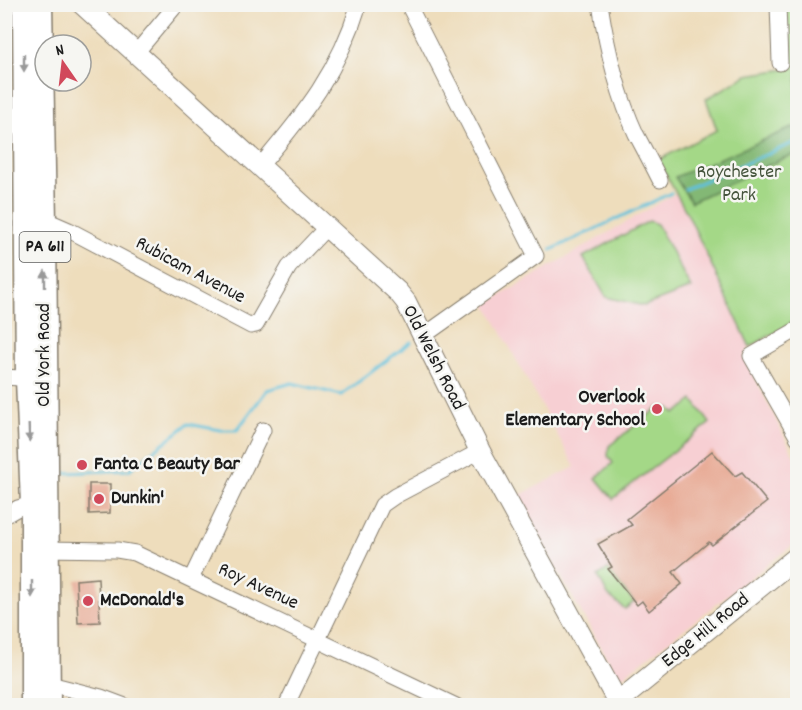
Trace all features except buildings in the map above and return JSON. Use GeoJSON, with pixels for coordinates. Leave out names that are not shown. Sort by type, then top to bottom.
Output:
{"type":"FeatureCollection","features":[{"type":"Feature","properties":{"kind":"highway","name":"Old York Road"},"geometry":{"type":"LineString","coordinates":[[24,4],[14,118],[35,222]]}},
{"type":"Feature","properties":{"kind":"highway","name":"Old York Road"},"geometry":{"type":"LineString","coordinates":[[32,705],[43,689],[35,222],[41,4]]}},
{"type":"Feature","properties":{"kind":"highway","name":"Old York Road"},"geometry":{"type":"LineString","coordinates":[[36,379],[32,504],[40,549]]}},
{"type":"Feature","properties":{"kind":"main road","name":"Old Welsh Road"},"geometry":{"type":"LineString","coordinates":[[82,4],[398,292],[406,303],[480,451],[617,704]]}},
{"type":"Feature","properties":{"kind":"main road","name":"Edge Hill Road"},"geometry":{"type":"LineString","coordinates":[[617,704],[798,556]]}},
{"type":"Feature","properties":{"kind":"street"},"geometry":{"type":"LineString","coordinates":[[136,53],[177,4]]}},
{"type":"Feature","properties":{"kind":"street"},"geometry":{"type":"LineString","coordinates":[[261,165],[302,116],[328,78],[353,26],[359,4]]}},
{"type":"Feature","properties":{"kind":"street"},"geometry":{"type":"LineString","coordinates":[[408,4],[536,256],[423,337]]}},
{"type":"Feature","properties":{"kind":"street"},"geometry":{"type":"LineString","coordinates":[[600,4],[607,49],[626,108],[660,180]]}},
{"type":"Feature","properties":{"kind":"street"},"geometry":{"type":"LineString","coordinates":[[778,4],[780,63]]}},
{"type":"Feature","properties":{"kind":"street","name":"Rubicam Avenue"},"geometry":{"type":"LineString","coordinates":[[35,222],[52,224],[69,230],[251,326],[256,325],[289,267],[327,227]]}},
{"type":"Feature","properties":{"kind":"street"},"geometry":{"type":"LineString","coordinates":[[798,329],[751,356],[798,438]]}},
{"type":"Feature","properties":{"kind":"street"},"geometry":{"type":"LineString","coordinates":[[4,377],[36,379]]}},
{"type":"Feature","properties":{"kind":"street"},"geometry":{"type":"LineString","coordinates":[[191,579],[262,430]]}},
{"type":"Feature","properties":{"kind":"street"},"geometry":{"type":"LineString","coordinates":[[286,705],[382,506],[395,496],[480,451]]}},
{"type":"Feature","properties":{"kind":"street"},"geometry":{"type":"LineString","coordinates":[[4,516],[18,508],[32,504]]}},
{"type":"Feature","properties":{"kind":"street","name":"Roy Avenue"},"geometry":{"type":"LineString","coordinates":[[40,549],[127,551],[456,705]]}},
{"type":"Feature","properties":{"kind":"street"},"geometry":{"type":"LineString","coordinates":[[43,689],[101,697],[125,705]]}},
{"type":"Feature","properties":{"kind":"shaded area","name":"Overlook Elementary School"},"geometry":{"type":"Polygon","coordinates":[[[676,193],[750,347],[744,356],[797,462],[797,542],[619,679],[516,497],[575,467],[486,304],[676,193]]]}},
{"type":"Feature","properties":{"kind":"green space","name":"Roychester Park"},"geometry":{"type":"Polygon","coordinates":[[[784,5],[797,5],[797,320],[750,347],[689,217],[658,160],[717,130],[706,99],[747,75],[786,69],[784,5]]]}},
{"type":"Feature","properties":{"kind":"green space"},"geometry":{"type":"Polygon","coordinates":[[[797,126],[797,154],[691,202],[675,177],[797,126]]]}},
{"type":"Feature","properties":{"kind":"green space"},"geometry":{"type":"Polygon","coordinates":[[[649,221],[657,224],[691,288],[644,306],[606,297],[583,257],[649,221]]]}},
{"type":"Feature","properties":{"kind":"green space"},"geometry":{"type":"Polygon","coordinates":[[[693,400],[710,423],[613,499],[596,478],[613,463],[608,456],[609,446],[659,407],[670,408],[675,414],[693,400]]]}},
{"type":"Feature","properties":{"kind":"green space"},"geometry":{"type":"Polygon","coordinates":[[[608,569],[634,602],[625,609],[608,595],[598,576],[608,569]]]}},
{"type":"Feature","properties":{"kind":"waterway"},"geometry":{"type":"LineString","coordinates":[[685,189],[798,141]]}},
{"type":"Feature","properties":{"kind":"waterway"},"geometry":{"type":"LineString","coordinates":[[551,250],[671,193]]}},
{"type":"Feature","properties":{"kind":"waterway"},"geometry":{"type":"LineString","coordinates":[[64,473],[129,470],[188,424],[220,430],[237,430],[267,390],[292,383],[341,395],[411,342]]}},
{"type":"Feature","properties":{"kind":"place","name":"Overlook Elementary School"},"geometry":{"type":"Point","coordinates":[657,409]}},
{"type":"Feature","properties":{"kind":"place","name":"Fanta C Beauty Bar"},"geometry":{"type":"Point","coordinates":[82,465]}},
{"type":"Feature","properties":{"kind":"place","name":"Dunkin'"},"geometry":{"type":"Point","coordinates":[99,499]}},
{"type":"Feature","properties":{"kind":"place","name":"McDonald's"},"geometry":{"type":"Point","coordinates":[88,601]}}]}
